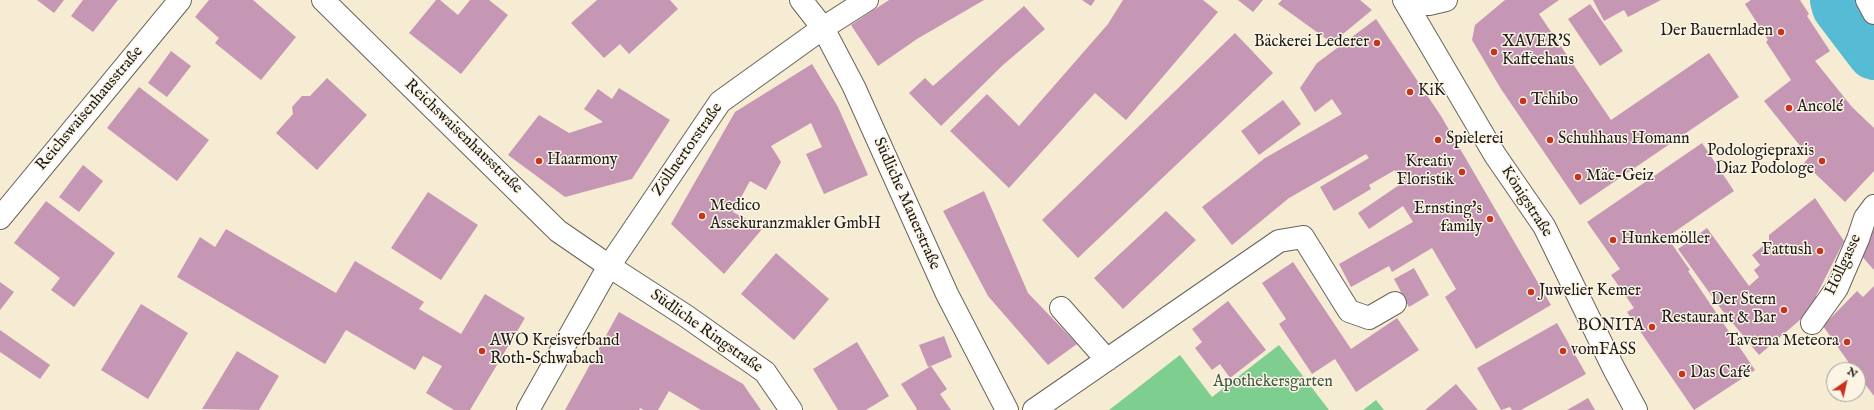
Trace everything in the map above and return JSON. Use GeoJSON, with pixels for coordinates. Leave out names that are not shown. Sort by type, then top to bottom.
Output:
{"type":"FeatureCollection","features":[{"type":"Feature","properties":{"kind":"street","name":"Reichswaisenhausstraße"},"geometry":{"type":"LineString","coordinates":[[0,218],[180,0]]}},
{"type":"Feature","properties":{"kind":"street","name":"Reichswaisenhausstraße"},"geometry":{"type":"LineString","coordinates":[[323,0],[558,231],[609,266]]}},
{"type":"Feature","properties":{"kind":"street","name":"Südliche Mauerstraße"},"geometry":{"type":"LineString","coordinates":[[801,0],[823,28],[854,87],[947,294],[1007,410]]}},
{"type":"Feature","properties":{"kind":"street","name":"Zöllnertorstraße"},"geometry":{"type":"LineString","coordinates":[[528,410],[609,266],[720,102],[823,28],[867,0]]}},
{"type":"Feature","properties":{"kind":"street"},"geometry":{"type":"LineString","coordinates":[[1405,1],[1429,4],[1446,0]]}},
{"type":"Feature","properties":{"kind":"street"},"geometry":{"type":"LineString","coordinates":[[1867,0],[1874,13]]}},
{"type":"Feature","properties":{"kind":"street","name":"Königstraße"},"geometry":{"type":"LineString","coordinates":[[1405,1],[1495,155],[1544,226],[1613,367],[1636,410]]}},
{"type":"Feature","properties":{"kind":"street","name":"Höllgasse"},"geometry":{"type":"LineString","coordinates":[[1812,323],[1837,288],[1858,239],[1865,218],[1874,206]]}},
{"type":"Feature","properties":{"kind":"street"},"geometry":{"type":"LineString","coordinates":[[1034,410],[1279,241],[1302,237],[1350,311],[1369,318],[1395,303]]}},
{"type":"Feature","properties":{"kind":"street","name":"Südliche Ringstraße"},"geometry":{"type":"LineString","coordinates":[[609,266],[686,316],[765,372],[790,410]]}},
{"type":"Feature","properties":{"kind":"street"},"geometry":{"type":"LineString","coordinates":[[1061,308],[1107,360]]}},
{"type":"Feature","properties":{"kind":"green space","name":"Apothekersgarten"},"geometry":{"type":"Polygon","coordinates":[[[1279,345],[1329,410],[1109,410],[1180,355],[1212,397],[1279,345]]]}},
{"type":"Feature","properties":{"kind":"green space","name":"Apothekersgarten"},"geometry":{"type":"Polygon","coordinates":[[[1376,400],[1384,410],[1363,410],[1376,400]]]}},
{"type":"Feature","properties":{"kind":"building"},"geometry":{"type":"Polygon","coordinates":[[[37,0],[64,0],[54,13],[37,0]]]}},
{"type":"Feature","properties":{"kind":"building"},"geometry":{"type":"Polygon","coordinates":[[[83,0],[118,0],[93,32],[71,16],[83,0]]]}},
{"type":"Feature","properties":{"kind":"building"},"geometry":{"type":"Polygon","coordinates":[[[209,0],[253,0],[296,37],[261,80],[215,43],[219,38],[195,17],[209,0]]]}},
{"type":"Feature","properties":{"kind":"building"},"geometry":{"type":"Polygon","coordinates":[[[436,0],[440,0],[458,15],[470,0],[489,0],[508,15],[461,74],[409,33],[436,0]]]}},
{"type":"Feature","properties":{"kind":"building"},"geometry":{"type":"Polygon","coordinates":[[[597,0],[670,0],[678,9],[629,54],[620,44],[604,58],[571,23],[597,0]]]}},
{"type":"Feature","properties":{"kind":"building"},"geometry":{"type":"Polygon","coordinates":[[[889,0],[984,0],[917,39],[878,66],[851,25],[889,0]]]}},
{"type":"Feature","properties":{"kind":"building"},"geometry":{"type":"Polygon","coordinates":[[[1082,0],[1095,0],[1091,6],[1082,0]]]}},
{"type":"Feature","properties":{"kind":"building"},"geometry":{"type":"Polygon","coordinates":[[[1123,0],[1203,0],[1218,12],[1126,120],[1095,93],[1009,188],[950,131],[987,94],[1019,126],[1108,24],[1123,0]]]}},
{"type":"Feature","properties":{"kind":"building"},"geometry":{"type":"Polygon","coordinates":[[[1238,0],[1263,0],[1253,12],[1238,0]]]}},
{"type":"Feature","properties":{"kind":"building"},"geometry":{"type":"Polygon","coordinates":[[[1282,0],[1360,0],[1372,10],[1332,43],[1278,4],[1282,0]]]}},
{"type":"Feature","properties":{"kind":"building"},"geometry":{"type":"Polygon","coordinates":[[[1505,0],[1559,0],[1539,14],[1611,120],[1709,53],[1739,97],[1580,205],[1501,89],[1472,40],[1475,25],[1505,0]]]}},
{"type":"Feature","properties":{"kind":"building"},"geometry":{"type":"Polygon","coordinates":[[[1593,0],[1661,0],[1628,17],[1624,10],[1604,21],[1593,0]]]}},
{"type":"Feature","properties":{"kind":"building"},"geometry":{"type":"Polygon","coordinates":[[[1751,0],[1800,0],[1809,14],[1807,16],[1830,51],[1815,61],[1852,107],[1874,128],[1874,171],[1845,202],[1804,163],[1810,156],[1764,101],[1791,80],[1766,42],[1768,40],[1745,4],[1751,0]]]}},
{"type":"Feature","properties":{"kind":"building"},"geometry":{"type":"Polygon","coordinates":[[[1590,4],[1623,51],[1600,66],[1568,19],[1590,4]]]}},
{"type":"Feature","properties":{"kind":"building"},"geometry":{"type":"Polygon","coordinates":[[[1024,6],[1045,29],[1003,65],[941,126],[909,93],[925,78],[933,86],[1024,6]]]}},
{"type":"Feature","properties":{"kind":"building"},"geometry":{"type":"Polygon","coordinates":[[[1376,19],[1441,116],[1551,305],[1476,349],[1445,297],[1456,289],[1432,248],[1392,272],[1389,266],[1351,287],[1339,264],[1413,222],[1403,206],[1369,229],[1358,213],[1402,183],[1395,170],[1369,185],[1371,189],[1334,211],[1320,187],[1369,158],[1366,154],[1289,198],[1232,245],[1202,207],[1265,158],[1342,114],[1332,99],[1315,112],[1300,88],[1317,63],[1376,19]]]}},
{"type":"Feature","properties":{"kind":"building"},"geometry":{"type":"Polygon","coordinates":[[[1235,33],[1273,73],[1078,258],[1042,220],[1235,33]]]}},
{"type":"Feature","properties":{"kind":"building"},"geometry":{"type":"Polygon","coordinates":[[[171,51],[191,66],[167,97],[148,83],[171,51]]]}},
{"type":"Feature","properties":{"kind":"building"},"geometry":{"type":"Polygon","coordinates":[[[812,64],[838,107],[868,175],[824,194],[806,154],[822,147],[811,123],[771,146],[781,162],[766,190],[750,181],[733,212],[763,228],[724,274],[671,224],[735,112],[812,64]]]}},
{"type":"Feature","properties":{"kind":"building"},"geometry":{"type":"Polygon","coordinates":[[[327,78],[367,115],[317,170],[276,133],[293,114],[292,107],[302,96],[310,96],[327,78]]]}},
{"type":"Feature","properties":{"kind":"building"},"geometry":{"type":"Polygon","coordinates":[[[139,87],[209,140],[177,181],[107,128],[139,87]]]}},
{"type":"Feature","properties":{"kind":"building"},"geometry":{"type":"Polygon","coordinates":[[[619,88],[670,120],[632,179],[565,197],[508,155],[539,115],[569,133],[603,122],[584,109],[598,89],[612,99],[619,88]]]}},
{"type":"Feature","properties":{"kind":"building"},"geometry":{"type":"Polygon","coordinates":[[[1283,100],[1301,124],[1259,155],[1241,131],[1283,100]]]}},
{"type":"Feature","properties":{"kind":"building"},"geometry":{"type":"Polygon","coordinates":[[[1702,143],[1734,191],[1667,237],[1690,270],[1688,271],[1755,370],[1694,410],[1627,312],[1634,308],[1611,275],[1620,269],[1587,222],[1702,143]]]}},
{"type":"Feature","properties":{"kind":"building"},"geometry":{"type":"Polygon","coordinates":[[[83,165],[103,181],[79,212],[59,197],[83,165]]]}},
{"type":"Feature","properties":{"kind":"building"},"geometry":{"type":"Polygon","coordinates":[[[984,191],[1028,293],[1077,344],[1048,365],[988,296],[943,211],[984,191]]]}},
{"type":"Feature","properties":{"kind":"building"},"geometry":{"type":"Polygon","coordinates":[[[428,192],[478,225],[441,280],[391,248],[428,192]]]}},
{"type":"Feature","properties":{"kind":"building"},"geometry":{"type":"Polygon","coordinates":[[[1815,198],[1844,241],[1816,296],[1821,302],[1759,355],[1721,309],[1678,249],[1707,228],[1749,286],[1759,277],[1754,270],[1760,265],[1752,255],[1769,241],[1769,235],[1815,198]]]}},
{"type":"Feature","properties":{"kind":"building"},"geometry":{"type":"Polygon","coordinates":[[[46,201],[115,253],[74,307],[51,290],[60,278],[14,243],[46,201]]]}},
{"type":"Feature","properties":{"kind":"building"},"geometry":{"type":"Polygon","coordinates":[[[1166,211],[1196,240],[1123,309],[1094,278],[1166,211]]]}},
{"type":"Feature","properties":{"kind":"building"},"geometry":{"type":"Polygon","coordinates":[[[1874,225],[1874,270],[1858,252],[1874,225]]]}},
{"type":"Feature","properties":{"kind":"building"},"geometry":{"type":"Polygon","coordinates":[[[226,229],[336,293],[355,261],[424,302],[419,309],[461,334],[485,294],[525,318],[470,410],[454,410],[426,393],[442,366],[423,356],[415,370],[346,330],[325,364],[177,277],[200,237],[215,247],[226,229]]]}},
{"type":"Feature","properties":{"kind":"building"},"geometry":{"type":"Polygon","coordinates":[[[776,253],[829,299],[794,340],[741,294],[776,253]]]}},
{"type":"Feature","properties":{"kind":"building"},"geometry":{"type":"Polygon","coordinates":[[[1293,262],[1351,349],[1397,318],[1419,350],[1356,392],[1335,359],[1312,374],[1279,324],[1286,319],[1262,283],[1293,262]]]}},
{"type":"Feature","properties":{"kind":"building"},"geometry":{"type":"Polygon","coordinates":[[[1414,268],[1429,295],[1409,307],[1394,279],[1414,268]]]}},
{"type":"Feature","properties":{"kind":"building"},"geometry":{"type":"Polygon","coordinates":[[[0,282],[14,292],[0,310],[0,282]]]}},
{"type":"Feature","properties":{"kind":"building"},"geometry":{"type":"Polygon","coordinates":[[[1874,286],[1874,396],[1866,386],[1866,362],[1848,362],[1823,326],[1857,291],[1863,297],[1874,286]]]}},
{"type":"Feature","properties":{"kind":"building"},"geometry":{"type":"Polygon","coordinates":[[[1228,301],[1266,350],[1230,378],[1220,364],[1212,370],[1195,348],[1202,342],[1192,329],[1228,301]]]}},
{"type":"Feature","properties":{"kind":"building"},"geometry":{"type":"Polygon","coordinates":[[[141,304],[188,333],[148,399],[101,370],[141,304]]]}},
{"type":"Feature","properties":{"kind":"building"},"geometry":{"type":"Polygon","coordinates":[[[619,312],[743,384],[761,410],[701,410],[669,391],[658,410],[644,410],[640,408],[639,410],[565,410],[619,312]]]}},
{"type":"Feature","properties":{"kind":"building"},"geometry":{"type":"Polygon","coordinates":[[[1557,323],[1586,374],[1521,410],[1512,410],[1510,407],[1501,410],[1477,368],[1557,323]]]}},
{"type":"Feature","properties":{"kind":"building"},"geometry":{"type":"Polygon","coordinates":[[[0,330],[50,365],[40,379],[0,352],[0,330]]]}},
{"type":"Feature","properties":{"kind":"building"},"geometry":{"type":"Polygon","coordinates":[[[944,336],[952,357],[928,367],[919,345],[944,336]]]}},
{"type":"Feature","properties":{"kind":"building"},"geometry":{"type":"Polygon","coordinates":[[[857,342],[889,396],[866,410],[838,410],[813,369],[857,342]]]}},
{"type":"Feature","properties":{"kind":"building"},"geometry":{"type":"Polygon","coordinates":[[[237,351],[279,376],[259,410],[202,409],[237,351]]]}},
{"type":"Feature","properties":{"kind":"building"},"geometry":{"type":"Polygon","coordinates":[[[931,366],[947,389],[940,394],[951,410],[916,410],[917,409],[901,384],[931,366]]]}},
{"type":"Feature","properties":{"kind":"building"},"geometry":{"type":"Polygon","coordinates":[[[1456,384],[1478,410],[1425,410],[1456,384]]]}},
{"type":"Feature","properties":{"kind":"building"},"geometry":{"type":"Polygon","coordinates":[[[1588,398],[1595,410],[1567,410],[1588,398]]]}},
{"type":"Feature","properties":{"kind":"waterway"},"geometry":{"type":"LineString","coordinates":[[1837,0],[1839,7],[1874,53]]}},
{"type":"Feature","properties":{"kind":"place","name":"Der Bauernladen"},"geometry":{"type":"Point","coordinates":[1781,32]}},
{"type":"Feature","properties":{"kind":"place","name":"Bäckerei Lederer"},"geometry":{"type":"Point","coordinates":[1377,43]}},
{"type":"Feature","properties":{"kind":"place","name":"XAVER'S Kaffeehaus"},"geometry":{"type":"Point","coordinates":[1494,52]}},
{"type":"Feature","properties":{"kind":"place","name":"KiK"},"geometry":{"type":"Point","coordinates":[1410,92]}},
{"type":"Feature","properties":{"kind":"place","name":"Tchibo"},"geometry":{"type":"Point","coordinates":[1523,101]}},
{"type":"Feature","properties":{"kind":"place","name":"Ancolé"},"geometry":{"type":"Point","coordinates":[1789,108]}},
{"type":"Feature","properties":{"kind":"place","name":"Spielerei"},"geometry":{"type":"Point","coordinates":[1438,140]}},
{"type":"Feature","properties":{"kind":"place","name":"Schuhhaus Homann"},"geometry":{"type":"Point","coordinates":[1550,140]}},
{"type":"Feature","properties":{"kind":"place","name":"Haarmony"},"geometry":{"type":"Point","coordinates":[539,161]}},
{"type":"Feature","properties":{"kind":"place","name":"Podologiepraxis Diaz Podologe"},"geometry":{"type":"Point","coordinates":[1822,161]}},
{"type":"Feature","properties":{"kind":"place","name":"Kreativ Floristik"},"geometry":{"type":"Point","coordinates":[1462,172]}},
{"type":"Feature","properties":{"kind":"place","name":"Mäc-Geiz"},"geometry":{"type":"Point","coordinates":[1578,177]}},
{"type":"Feature","properties":{"kind":"place","name":"Medico Assekuranzmakler GmbH"},"geometry":{"type":"Point","coordinates":[702,216]}},
{"type":"Feature","properties":{"kind":"place","name":"Ernsting's family"},"geometry":{"type":"Point","coordinates":[1490,219]}},
{"type":"Feature","properties":{"kind":"place","name":"Hunkemöller"},"geometry":{"type":"Point","coordinates":[1613,240]}},
{"type":"Feature","properties":{"kind":"place","name":"Fattush"},"geometry":{"type":"Point","coordinates":[1820,251]}},
{"type":"Feature","properties":{"kind":"place","name":"Juwelier Kemer"},"geometry":{"type":"Point","coordinates":[1531,292]}},
{"type":"Feature","properties":{"kind":"place","name":"Der Stern Restaurant & Bar"},"geometry":{"type":"Point","coordinates":[1784,310]}},
{"type":"Feature","properties":{"kind":"place","name":"BONITA"},"geometry":{"type":"Point","coordinates":[1652,327]}},
{"type":"Feature","properties":{"kind":"place","name":"Taverna Meteora"},"geometry":{"type":"Point","coordinates":[1847,342]}},
{"type":"Feature","properties":{"kind":"place","name":"AWO Kreisverband Roth-Schwabach"},"geometry":{"type":"Point","coordinates":[482,351]}},
{"type":"Feature","properties":{"kind":"place","name":"vomFASS"},"geometry":{"type":"Point","coordinates":[1563,351]}},
{"type":"Feature","properties":{"kind":"place","name":"Das Café"},"geometry":{"type":"Point","coordinates":[1682,374]}}]}
